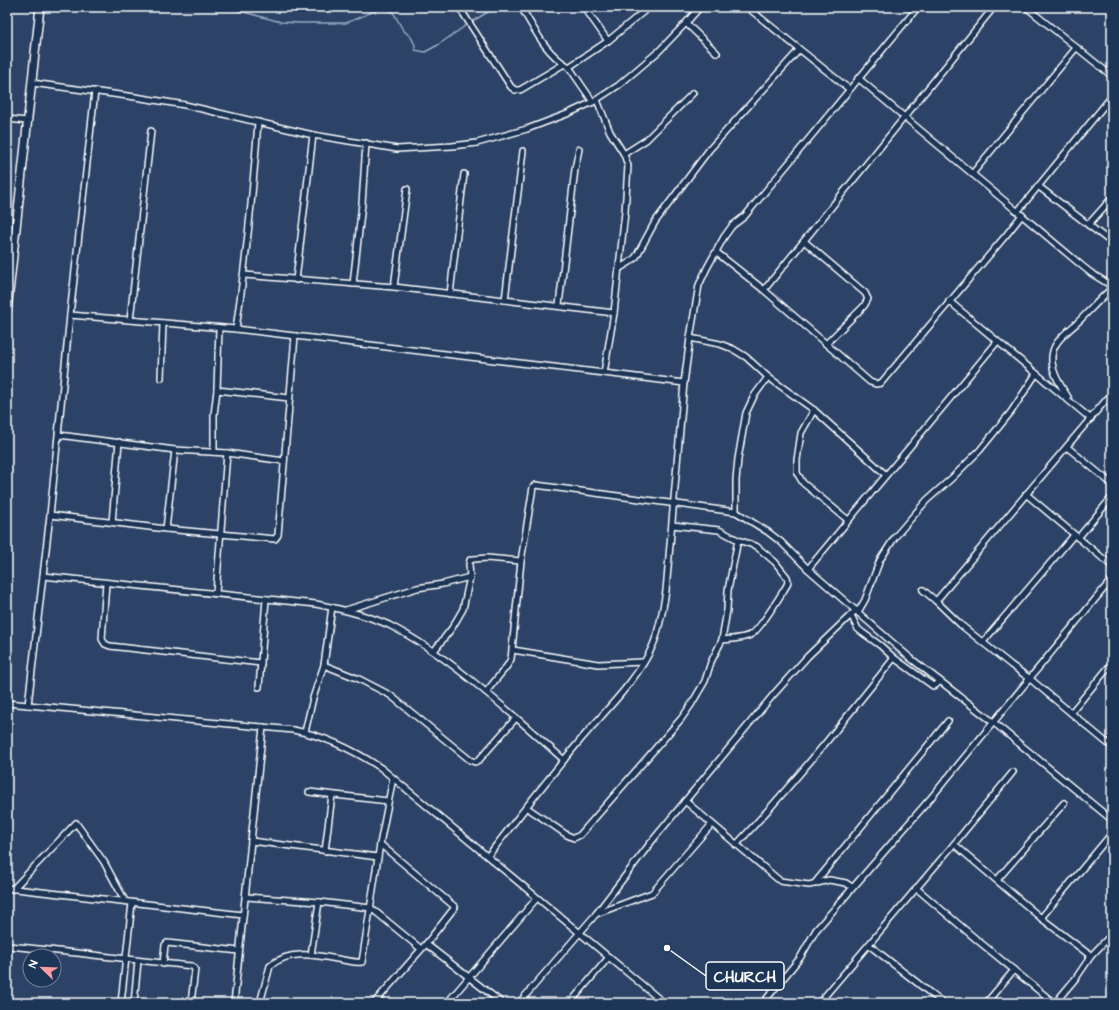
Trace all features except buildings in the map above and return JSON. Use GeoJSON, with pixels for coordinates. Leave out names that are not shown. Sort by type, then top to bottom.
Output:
{"type":"FeatureCollection","features":[{"type":"Feature","properties":{"kind":"street"},"geometry":{"type":"LineString","coordinates":[[7,311],[40,7]]}},
{"type":"Feature","properties":{"kind":"street"},"geometry":{"type":"LineString","coordinates":[[459,7],[511,87],[515,90],[520,90],[564,64]]}},
{"type":"Feature","properties":{"kind":"street"},"geometry":{"type":"LineString","coordinates":[[521,7],[548,49],[569,67],[595,101],[610,132],[624,154],[628,166],[620,268],[604,373]]}},
{"type":"Feature","properties":{"kind":"street"},"geometry":{"type":"LineString","coordinates":[[584,7],[608,41]]}},
{"type":"Feature","properties":{"kind":"street"},"geometry":{"type":"LineString","coordinates":[[569,67],[608,41],[649,7]]}},
{"type":"Feature","properties":{"kind":"street"},"geometry":{"type":"LineString","coordinates":[[32,82],[186,106],[313,135],[397,149],[477,143],[528,129],[595,101],[636,72],[659,51],[700,7]]}},
{"type":"Feature","properties":{"kind":"street"},"geometry":{"type":"LineString","coordinates":[[747,7],[849,89]]}},
{"type":"Feature","properties":{"kind":"street"},"geometry":{"type":"LineString","coordinates":[[488,856],[564,760],[626,686],[643,662],[652,645],[662,617],[666,591],[684,383],[699,285],[716,252],[732,226],[745,216],[918,7]]}},
{"type":"Feature","properties":{"kind":"street"},"geometry":{"type":"LineString","coordinates":[[764,290],[994,7]]}},
{"type":"Feature","properties":{"kind":"street"},"geometry":{"type":"LineString","coordinates":[[1026,7],[1112,76]]}},
{"type":"Feature","properties":{"kind":"street"},"geometry":{"type":"LineString","coordinates":[[686,23],[717,53]]}},
{"type":"Feature","properties":{"kind":"street"},"geometry":{"type":"LineString","coordinates":[[972,174],[1076,48]]}},
{"type":"Feature","properties":{"kind":"street"},"geometry":{"type":"LineString","coordinates":[[620,268],[636,257],[655,222],[709,150],[799,50]]}},
{"type":"Feature","properties":{"kind":"street"},"geometry":{"type":"LineString","coordinates":[[858,78],[1091,273],[1112,287],[1068,330],[1053,351],[1052,359],[1056,375],[1070,400]]}},
{"type":"Feature","properties":{"kind":"street"},"geometry":{"type":"LineString","coordinates":[[28,705],[59,435],[70,316],[95,91]]}},
{"type":"Feature","properties":{"kind":"street"},"geometry":{"type":"LineString","coordinates":[[624,154],[646,140],[693,93]]}},
{"type":"Feature","properties":{"kind":"street"},"geometry":{"type":"LineString","coordinates":[[716,252],[764,290],[870,382],[876,384],[881,383],[1007,234],[1038,186],[1112,96]]}},
{"type":"Feature","properties":{"kind":"street"},"geometry":{"type":"LineString","coordinates":[[7,120],[27,121]]}},
{"type":"Feature","properties":{"kind":"street"},"geometry":{"type":"LineString","coordinates":[[236,329],[244,275],[255,169],[258,122]]}},
{"type":"Feature","properties":{"kind":"street"},"geometry":{"type":"LineString","coordinates":[[130,320],[151,130]]}},
{"type":"Feature","properties":{"kind":"street"},"geometry":{"type":"LineString","coordinates":[[296,280],[313,135]]}},
{"type":"Feature","properties":{"kind":"street"},"geometry":{"type":"LineString","coordinates":[[353,284],[362,204],[366,143]]}},
{"type":"Feature","properties":{"kind":"street"},"geometry":{"type":"LineString","coordinates":[[559,305],[575,169],[579,149]]}},
{"type":"Feature","properties":{"kind":"street"},"geometry":{"type":"LineString","coordinates":[[505,300],[523,151]]}},
{"type":"Feature","properties":{"kind":"street"},"geometry":{"type":"LineString","coordinates":[[450,294],[464,174]]}},
{"type":"Feature","properties":{"kind":"street"},"geometry":{"type":"LineString","coordinates":[[1038,186],[1112,243]]}},
{"type":"Feature","properties":{"kind":"street"},"geometry":{"type":"LineString","coordinates":[[394,288],[407,189]]}},
{"type":"Feature","properties":{"kind":"street"},"geometry":{"type":"LineString","coordinates":[[1088,225],[1112,198]]}},
{"type":"Feature","properties":{"kind":"street"},"geometry":{"type":"LineString","coordinates":[[804,241],[865,293],[868,299],[864,306],[826,344]]}},
{"type":"Feature","properties":{"kind":"street"},"geometry":{"type":"LineString","coordinates":[[244,275],[394,288],[614,312]]}},
{"type":"Feature","properties":{"kind":"street"},"geometry":{"type":"LineString","coordinates":[[949,301],[1091,419]]}},
{"type":"Feature","properties":{"kind":"street"},"geometry":{"type":"LineString","coordinates":[[70,316],[236,329],[684,383]]}},
{"type":"Feature","properties":{"kind":"street"},"geometry":{"type":"LineString","coordinates":[[161,378],[163,323]]}},
{"type":"Feature","properties":{"kind":"street"},"geometry":{"type":"LineString","coordinates":[[214,452],[214,415],[219,328]]}},
{"type":"Feature","properties":{"kind":"street"},"geometry":{"type":"LineString","coordinates":[[50,515],[166,529],[275,539],[278,535],[295,336]]}},
{"type":"Feature","properties":{"kind":"street"},"geometry":{"type":"LineString","coordinates":[[690,338],[720,344],[733,349],[746,357],[768,378],[814,410],[886,475]]}},
{"type":"Feature","properties":{"kind":"street"},"geometry":{"type":"LineString","coordinates":[[808,569],[997,342]]}},
{"type":"Feature","properties":{"kind":"street"},"geometry":{"type":"LineString","coordinates":[[519,1003],[596,914],[652,840],[795,670],[851,615],[857,611],[865,600],[880,560],[895,537],[927,500],[980,450],[1011,412],[1036,374]]}},
{"type":"Feature","properties":{"kind":"street"},"geometry":{"type":"LineString","coordinates":[[736,512],[736,480],[738,459],[746,413],[754,396],[768,378]]}},
{"type":"Feature","properties":{"kind":"street"},"geometry":{"type":"LineString","coordinates":[[216,390],[290,398]]}},
{"type":"Feature","properties":{"kind":"street"},"geometry":{"type":"LineString","coordinates":[[936,602],[1112,393]]}},
{"type":"Feature","properties":{"kind":"street"},"geometry":{"type":"LineString","coordinates":[[814,410],[801,433],[797,455],[797,472],[803,483],[848,520]]}},
{"type":"Feature","properties":{"kind":"street"},"geometry":{"type":"LineString","coordinates":[[59,435],[175,450],[227,453],[284,460]]}},
{"type":"Feature","properties":{"kind":"street"},"geometry":{"type":"LineString","coordinates":[[112,522],[119,442]]}},
{"type":"Feature","properties":{"kind":"street"},"geometry":{"type":"LineString","coordinates":[[1067,447],[1112,484]]}},
{"type":"Feature","properties":{"kind":"street"},"geometry":{"type":"LineString","coordinates":[[166,529],[175,450]]}},
{"type":"Feature","properties":{"kind":"street"},"geometry":{"type":"LineString","coordinates":[[216,593],[227,453]]}},
{"type":"Feature","properties":{"kind":"street"},"geometry":{"type":"LineString","coordinates":[[486,692],[510,662],[513,650],[521,561],[533,486],[536,485],[736,512],[781,542],[808,569],[909,657],[993,722],[1112,820]]}},
{"type":"Feature","properties":{"kind":"street"},"geometry":{"type":"LineString","coordinates":[[1026,494],[1112,566]]}},
{"type":"Feature","properties":{"kind":"street"},"geometry":{"type":"LineString","coordinates":[[983,642],[1112,497]]}},
{"type":"Feature","properties":{"kind":"street"},"geometry":{"type":"LineString","coordinates":[[672,525],[719,530],[738,540],[756,546],[775,562],[787,577],[788,581],[758,628],[752,634],[742,638],[722,640]]}},
{"type":"Feature","properties":{"kind":"street"},"geometry":{"type":"LineString","coordinates":[[526,807],[567,835],[574,838],[580,835],[681,719],[705,681],[711,662],[722,640],[728,610],[728,590],[738,540]]}},
{"type":"Feature","properties":{"kind":"street"},"geometry":{"type":"LineString","coordinates":[[434,651],[463,609],[470,577],[470,560],[487,558],[521,561]]}},
{"type":"Feature","properties":{"kind":"street"},"geometry":{"type":"LineString","coordinates":[[43,576],[306,602],[345,610],[388,625],[434,651],[486,692],[564,760]]}},
{"type":"Feature","properties":{"kind":"street"},"geometry":{"type":"LineString","coordinates":[[345,610],[417,588],[470,577]]}},
{"type":"Feature","properties":{"kind":"street"},"geometry":{"type":"LineString","coordinates":[[763,1003],[800,958],[816,930],[930,799],[1112,580]]}},
{"type":"Feature","properties":{"kind":"street"},"geometry":{"type":"LineString","coordinates":[[106,583],[102,639],[105,644],[110,646],[261,663]]}},
{"type":"Feature","properties":{"kind":"street"},"geometry":{"type":"LineString","coordinates":[[923,590],[983,642],[1071,712],[1112,747]]}},
{"type":"Feature","properties":{"kind":"street"},"geometry":{"type":"LineString","coordinates":[[259,687],[266,599]]}},
{"type":"Feature","properties":{"kind":"street"},"geometry":{"type":"LineString","coordinates":[[305,732],[313,698],[324,665],[332,607]]}},
{"type":"Feature","properties":{"kind":"street"},"geometry":{"type":"LineString","coordinates":[[851,615],[858,629],[894,658],[933,686],[940,681]]}},
{"type":"Feature","properties":{"kind":"street"},"geometry":{"type":"LineString","coordinates":[[513,650],[598,664],[643,662]]}},
{"type":"Feature","properties":{"kind":"street"},"geometry":{"type":"LineString","coordinates":[[736,846],[776,803],[833,735],[894,658]]}},
{"type":"Feature","properties":{"kind":"street"},"geometry":{"type":"LineString","coordinates":[[1071,712],[1112,663]]}},
{"type":"Feature","properties":{"kind":"street"},"geometry":{"type":"LineString","coordinates":[[324,665],[359,679],[390,695],[470,760],[475,762],[479,760],[516,718]]}},
{"type":"Feature","properties":{"kind":"street"},"geometry":{"type":"LineString","coordinates":[[7,703],[305,732],[346,747],[381,768],[664,1003]]}},
{"type":"Feature","properties":{"kind":"street"},"geometry":{"type":"LineString","coordinates":[[814,884],[948,721]]}},
{"type":"Feature","properties":{"kind":"street"},"geometry":{"type":"LineString","coordinates":[[234,1003],[263,727]]}},
{"type":"Feature","properties":{"kind":"street"},"geometry":{"type":"LineString","coordinates":[[819,1003],[1013,772]]}},
{"type":"Feature","properties":{"kind":"street"},"geometry":{"type":"LineString","coordinates":[[260,1003],[270,966],[273,963],[292,956],[311,955],[362,962],[380,844],[393,778]]}},
{"type":"Feature","properties":{"kind":"street"},"geometry":{"type":"LineString","coordinates":[[309,792],[388,801]]}},
{"type":"Feature","properties":{"kind":"street"},"geometry":{"type":"LineString","coordinates":[[325,851],[332,795]]}},
{"type":"Feature","properties":{"kind":"street"},"geometry":{"type":"LineString","coordinates":[[685,801],[780,882],[814,884],[835,880],[852,888]]}},
{"type":"Feature","properties":{"kind":"street"},"geometry":{"type":"LineString","coordinates":[[997,880],[1064,803]]}},
{"type":"Feature","properties":{"kind":"street"},"geometry":{"type":"LineString","coordinates":[[10,888],[76,823],[104,862],[124,901]]}},
{"type":"Feature","properties":{"kind":"street"},"geometry":{"type":"LineString","coordinates":[[596,914],[652,893],[712,824]]}},
{"type":"Feature","properties":{"kind":"street"},"geometry":{"type":"LineString","coordinates":[[1041,918],[1112,833]]}},
{"type":"Feature","properties":{"kind":"street"},"geometry":{"type":"LineString","coordinates":[[251,841],[378,857]]}},
{"type":"Feature","properties":{"kind":"street"},"geometry":{"type":"LineString","coordinates":[[374,1003],[426,944],[455,907],[380,844]]}},
{"type":"Feature","properties":{"kind":"street"},"geometry":{"type":"LineString","coordinates":[[954,844],[1041,918],[1091,956]]}},
{"type":"Feature","properties":{"kind":"street"},"geometry":{"type":"LineString","coordinates":[[10,888],[243,915]]}},
{"type":"Feature","properties":{"kind":"street"},"geometry":{"type":"LineString","coordinates":[[916,888],[970,935],[1054,1003],[1076,978],[1091,956],[1112,934]]}},
{"type":"Feature","properties":{"kind":"street"},"geometry":{"type":"LineString","coordinates":[[246,897],[319,902],[371,908],[421,949]]}},
{"type":"Feature","properties":{"kind":"street"},"geometry":{"type":"LineString","coordinates":[[447,1003],[537,898]]}},
{"type":"Feature","properties":{"kind":"street"},"geometry":{"type":"LineString","coordinates":[[121,1003],[132,902]]}},
{"type":"Feature","properties":{"kind":"street"},"geometry":{"type":"LineString","coordinates":[[311,955],[319,902]]}},
{"type":"Feature","properties":{"kind":"street"},"geometry":{"type":"LineString","coordinates":[[163,964],[165,946],[167,943],[239,951]]}},
{"type":"Feature","properties":{"kind":"street"},"geometry":{"type":"LineString","coordinates":[[426,944],[502,1003]]}},
{"type":"Feature","properties":{"kind":"street"},"geometry":{"type":"LineString","coordinates":[[869,945],[943,1003]]}},
{"type":"Feature","properties":{"kind":"street"},"geometry":{"type":"LineString","coordinates":[[7,946],[49,949],[194,968],[191,1003]]}},
{"type":"Feature","properties":{"kind":"street"},"geometry":{"type":"LineString","coordinates":[[570,1003],[609,957]]}},
{"type":"Feature","properties":{"kind":"street"},"geometry":{"type":"LineString","coordinates":[[134,1003],[138,961]]}},
{"type":"Feature","properties":{"kind":"street"},"geometry":{"type":"LineString","coordinates":[[986,1003],[1014,970]]}},
{"type":"Feature","properties":{"kind":"waterway"},"geometry":{"type":"LineString","coordinates":[[225,7],[281,22],[299,23],[346,23],[377,10],[387,9],[393,12],[403,30],[411,37],[415,45],[415,50],[425,52],[438,45],[465,26]]}},
{"type":"Feature","properties":{"kind":"waterway"},"geometry":{"type":"LineString","coordinates":[[473,21],[496,7]]}},
{"type":"Feature","properties":{"kind":"place","name":"CHURCH"},"geometry":{"type":"Point","coordinates":[667,948]}}]}
